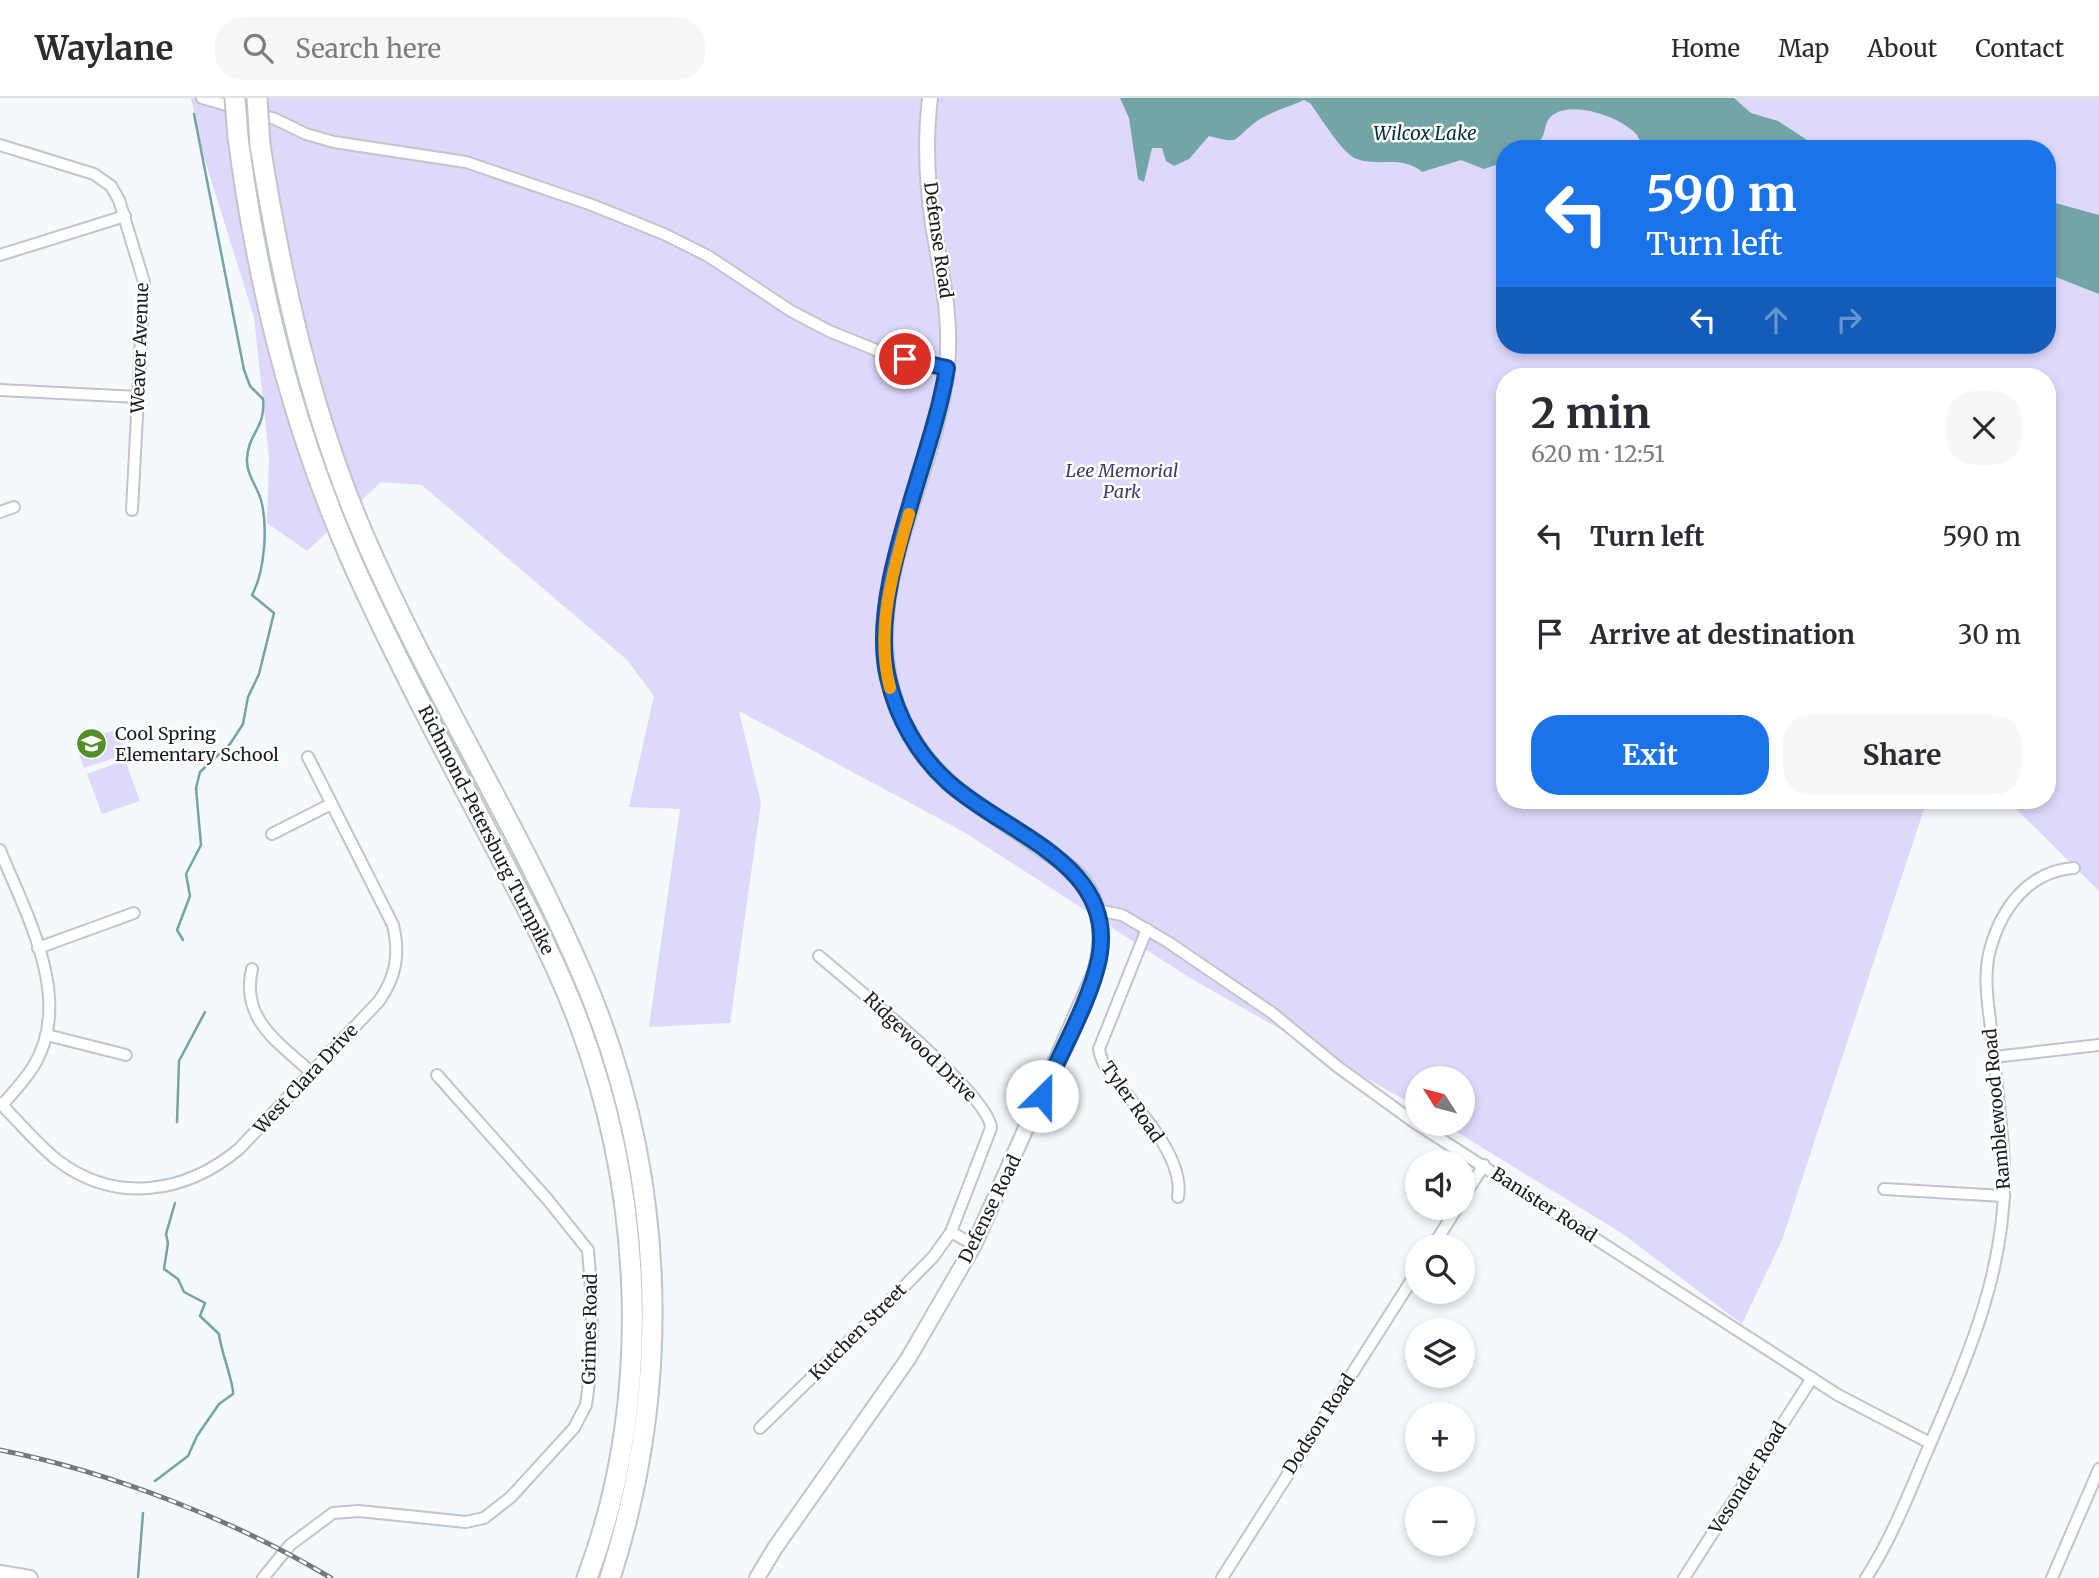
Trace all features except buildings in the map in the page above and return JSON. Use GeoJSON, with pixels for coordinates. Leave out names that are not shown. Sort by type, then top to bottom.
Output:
{"type":"FeatureCollection","features":[{"type":"Feature","properties":{"kind":"highway","name":"Richmond-Petersburg Turnpike"},"geometry":{"type":"LineString","coordinates":[[235,98],[245,191],[270,313],[303,431],[325,494],[382,625],[559,974],[593,1060],[607,1111],[628,1233],[631,1342],[622,1440],[601,1537],[587,1578]]}},
{"type":"Feature","properties":{"kind":"highway","name":"Richmond-Petersburg Turnpike"},"geometry":{"type":"LineString","coordinates":[[257,98],[260,145],[286,287],[331,449],[361,529],[404,623],[582,975],[618,1070],[631,1119],[641,1168],[652,1263],[651,1368],[638,1469],[610,1578]]}},
{"type":"Feature","properties":{"kind":"street"},"geometry":{"type":"LineString","coordinates":[[202,98],[275,119],[306,134],[334,142],[466,162],[592,205],[664,234],[708,256],[791,312],[829,331],[876,351],[947,368]]}},
{"type":"Feature","properties":{"kind":"street","name":"Defense Road"},"geometry":{"type":"LineString","coordinates":[[757,1578],[775,1548],[908,1359],[974,1245],[1094,975],[1101,947],[1097,910],[1087,886],[1079,876],[964,795],[941,775],[912,738],[890,686],[884,642],[887,608],[899,549],[937,422],[947,368],[948,311],[930,192],[930,98]]}},
{"type":"Feature","properties":{"kind":"street","name":"Weaver Avenue"},"geometry":{"type":"LineString","coordinates":[[0,145],[104,180],[116,193],[125,216],[144,282],[132,510]]}},
{"type":"Feature","properties":{"kind":"street"},"geometry":{"type":"LineString","coordinates":[[0,255],[125,216]]}},
{"type":"Feature","properties":{"kind":"street"},"geometry":{"type":"LineString","coordinates":[[0,390],[138,397]]}},
{"type":"Feature","properties":{"kind":"street"},"geometry":{"type":"LineString","coordinates":[[0,512],[14,507]]}},
{"type":"Feature","properties":{"kind":"street","name":"West Clara Drive"},"geometry":{"type":"LineString","coordinates":[[1,1104],[47,1151],[76,1172],[108,1185],[161,1187],[216,1168],[253,1136],[386,991],[396,967],[396,938],[385,908],[308,757]]}},
{"type":"Feature","properties":{"kind":"street"},"geometry":{"type":"LineString","coordinates":[[272,834],[331,804]]}},
{"type":"Feature","properties":{"kind":"street"},"geometry":{"type":"LineString","coordinates":[[0,850],[38,948],[48,983],[47,1035],[34,1066],[1,1104]]}},
{"type":"Feature","properties":{"kind":"street","name":"Ramblewood Road"},"geometry":{"type":"LineString","coordinates":[[1866,1578],[1890,1536],[1982,1316],[1998,1253],[2004,1196],[2002,1133],[1986,983],[1990,948],[1997,929],[2016,898],[2036,878],[2058,869],[2074,868]]}},
{"type":"Feature","properties":{"kind":"street","name":"Banister Road"},"geometry":{"type":"LineString","coordinates":[[1097,910],[1122,915],[1147,929],[1271,1012],[1380,1098],[1812,1378],[1883,1420],[1930,1443]]}},
{"type":"Feature","properties":{"kind":"street"},"geometry":{"type":"LineString","coordinates":[[38,948],[134,913]]}},
{"type":"Feature","properties":{"kind":"street","name":"Tyler Road"},"geometry":{"type":"LineString","coordinates":[[1147,929],[1100,1049],[1104,1065],[1146,1121],[1176,1170],[1178,1197]]}},
{"type":"Feature","properties":{"kind":"street","name":"Ridgewood Drive"},"geometry":{"type":"LineString","coordinates":[[819,956],[874,1002],[988,1115],[990,1131],[951,1232]]}},
{"type":"Feature","properties":{"kind":"street"},"geometry":{"type":"LineString","coordinates":[[252,969],[248,993],[252,1009],[274,1038],[312,1073]]}},
{"type":"Feature","properties":{"kind":"street"},"geometry":{"type":"LineString","coordinates":[[47,1035],[126,1055]]}},
{"type":"Feature","properties":{"kind":"street"},"geometry":{"type":"LineString","coordinates":[[1993,1057],[2099,1045]]}},
{"type":"Feature","properties":{"kind":"street","name":"Grimes Road"},"geometry":{"type":"LineString","coordinates":[[264,1578],[290,1545],[333,1513],[359,1511],[466,1522],[484,1518],[510,1497],[574,1428],[586,1405],[591,1367],[592,1301],[588,1250],[548,1200],[437,1075]]}},
{"type":"Feature","properties":{"kind":"street"},"geometry":{"type":"LineString","coordinates":[[1475,1180],[1484,1166]]}},
{"type":"Feature","properties":{"kind":"street"},"geometry":{"type":"LineString","coordinates":[[1884,1189],[2004,1196]]}},
{"type":"Feature","properties":{"kind":"street"},"geometry":{"type":"LineString","coordinates":[[951,1232],[974,1245]]}},
{"type":"Feature","properties":{"kind":"street","name":"Kutchen Street"},"geometry":{"type":"LineString","coordinates":[[760,1428],[895,1296],[933,1257],[951,1232]]}},
{"type":"Feature","properties":{"kind":"street","name":"Dodson Road"},"geometry":{"type":"LineString","coordinates":[[1222,1578],[1405,1290]]}},
{"type":"Feature","properties":{"kind":"street","name":"Vesonder Road"},"geometry":{"type":"LineString","coordinates":[[1685,1578],[1812,1378]]}},
{"type":"Feature","properties":{"kind":"street"},"geometry":{"type":"LineString","coordinates":[[2052,1578],[2099,1469]]}},
{"type":"Feature","properties":{"kind":"street"},"geometry":{"type":"LineString","coordinates":[[0,1573],[30,1578]]}},
{"type":"Feature","properties":{"kind":"green space","name":"Lee Memorial Park"},"geometry":{"type":"Polygon","coordinates":[[[191,98],[2099,98],[2099,891],[2016,809],[2056,809],[2056,368],[1496,368],[1496,809],[1924,809],[1782,1240],[1742,1324],[1623,1234],[1464,1136],[1475,1136],[1475,1066],[1405,1066],[1405,1100],[1190,978],[964,832],[739,711],[761,803],[730,1023],[649,1027],[680,809],[629,807],[654,696],[627,660],[422,485],[381,482],[307,551],[267,523],[269,457],[254,317],[203,154],[191,98]]]}},
{"type":"Feature","properties":{"kind":"green space"},"geometry":{"type":"Polygon","coordinates":[[[118,729],[126,754],[84,768],[75,743],[118,729]]]}},
{"type":"Feature","properties":{"kind":"green space"},"geometry":{"type":"Polygon","coordinates":[[[125,760],[140,801],[102,814],[87,774],[125,760]]]}},
{"type":"Feature","properties":{"kind":"water","name":"Wilcox Lake"},"geometry":{"type":"Polygon","coordinates":[[[1120,98],[1734,98],[1751,113],[1778,121],[1807,140],[1639,140],[1620,122],[1598,113],[1575,109],[1556,113],[1550,118],[1540,140],[1496,140],[1496,165],[1484,169],[1461,160],[1422,172],[1407,164],[1365,161],[1351,156],[1338,143],[1310,103],[1304,100],[1264,117],[1235,139],[1209,136],[1189,159],[1174,166],[1166,161],[1162,148],[1152,148],[1144,182],[1138,179],[1129,118],[1120,98]]]}},
{"type":"Feature","properties":{"kind":"water"},"geometry":{"type":"Polygon","coordinates":[[[2056,203],[2099,215],[2099,294],[2056,277],[2056,203]]]}},
{"type":"Feature","properties":{"kind":"waterway"},"geometry":{"type":"LineString","coordinates":[[183,940],[177,930],[190,896],[186,874],[201,845],[196,788],[200,772],[230,744],[243,724],[248,697],[259,674],[274,613],[252,595],[260,574],[264,522],[261,500],[250,475],[247,459],[250,443],[262,417],[263,399],[250,386],[244,370],[194,114]]}},
{"type":"Feature","properties":{"kind":"waterway"},"geometry":{"type":"LineString","coordinates":[[177,1122],[179,1061],[205,1012]]}},
{"type":"Feature","properties":{"kind":"waterway"},"geometry":{"type":"LineString","coordinates":[[155,1481],[188,1456],[197,1436],[219,1404],[233,1394],[219,1334],[200,1316],[205,1303],[184,1292],[178,1279],[164,1269],[168,1243],[166,1234],[175,1203]]}},
{"type":"Feature","properties":{"kind":"waterway"},"geometry":{"type":"LineString","coordinates":[[138,1577],[143,1513]]}},
{"type":"Feature","properties":{"kind":"railway"},"geometry":{"type":"LineString","coordinates":[[0,1450],[85,1471],[171,1500],[254,1537],[331,1578]]}},
{"type":"Feature","properties":{"kind":"slow traffic"},"geometry":{"type":"LineString","coordinates":[[890,688],[884,642],[887,608],[909,514]]}},
{"type":"Feature","properties":{"kind":"place","name":"Cool Spring Elementary School"},"geometry":{"type":"Point","coordinates":[92,744]}},
{"type":"Feature","properties":{"kind":"route"},"geometry":{"type":"LineString","coordinates":[[905,359],[947,368],[937,422],[899,549],[887,608],[884,642],[887,676],[892,695],[912,738],[941,775],[964,795],[1079,876],[1092,896],[1100,920],[1099,960],[1042,1096]]}}]}
